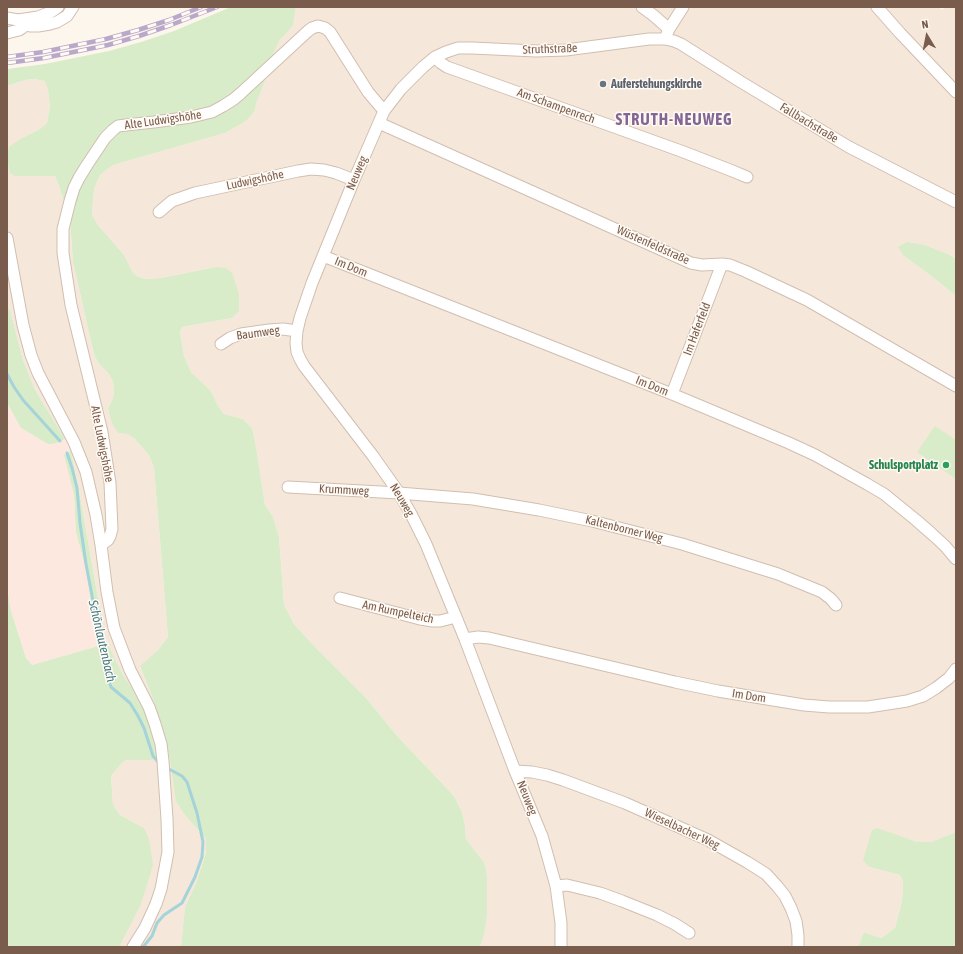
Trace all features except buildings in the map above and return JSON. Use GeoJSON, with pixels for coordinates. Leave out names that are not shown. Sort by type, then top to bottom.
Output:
{"type":"FeatureCollection","features":[{"type":"Feature","properties":{"kind":"street"},"geometry":{"type":"LineString","coordinates":[[22,22],[45,15],[58,7]]}},
{"type":"Feature","properties":{"kind":"street"},"geometry":{"type":"LineString","coordinates":[[7,18],[38,26],[50,24],[67,16],[73,7]]}},
{"type":"Feature","properties":{"kind":"street"},"geometry":{"type":"LineString","coordinates":[[642,7],[653,15],[667,34],[683,7]]}},
{"type":"Feature","properties":{"kind":"street"},"geometry":{"type":"LineString","coordinates":[[877,7],[956,92]]}},
{"type":"Feature","properties":{"kind":"street"},"geometry":{"type":"LineString","coordinates":[[7,33],[22,28],[22,22]]}},
{"type":"Feature","properties":{"kind":"street","name":"Alte Ludwigshöhe"},"geometry":{"type":"LineString","coordinates":[[101,545],[108,540],[112,529],[110,483],[102,432],[71,305],[63,253],[64,229],[74,188],[105,138],[118,126],[174,120],[212,112],[234,99],[308,30],[318,26],[325,28],[330,32],[368,92],[384,111]]}},
{"type":"Feature","properties":{"kind":"street","name":"Struthstraße"},"geometry":{"type":"LineString","coordinates":[[408,81],[436,57],[458,48],[536,51],[566,50],[649,39],[667,34]]}},
{"type":"Feature","properties":{"kind":"street","name":"Fallbachstraße"},"geometry":{"type":"LineString","coordinates":[[667,34],[674,41],[849,147],[956,202]]}},
{"type":"Feature","properties":{"kind":"street","name":"Am Schampenrech"},"geometry":{"type":"LineString","coordinates":[[436,57],[447,67],[681,151],[747,177]]}},
{"type":"Feature","properties":{"kind":"street","name":"Neuweg"},"geometry":{"type":"LineString","coordinates":[[408,81],[384,111],[354,180],[302,311],[297,331],[297,352],[300,359],[399,493],[426,544],[542,836],[556,886],[561,923],[560,947]]}},
{"type":"Feature","properties":{"kind":"street","name":"Wüstenfeldstraße"},"geometry":{"type":"LineString","coordinates":[[379,123],[691,262],[702,265],[730,265],[745,271],[807,300],[956,386]]}},
{"type":"Feature","properties":{"kind":"street","name":"Ludwigshöhe"},"geometry":{"type":"LineString","coordinates":[[159,212],[172,201],[188,195],[298,171],[311,169],[324,170],[354,180]]}},
{"type":"Feature","properties":{"kind":"street"},"geometry":{"type":"LineString","coordinates":[[7,238],[23,325],[31,355],[38,373],[74,442],[86,472],[96,515],[107,592],[114,628],[130,670],[155,724],[161,744],[168,852],[161,889],[156,904],[145,928],[133,947]]}},
{"type":"Feature","properties":{"kind":"street","name":"Im Dom"},"geometry":{"type":"LineString","coordinates":[[323,256],[672,394],[815,455],[884,494],[945,546],[956,560]]}},
{"type":"Feature","properties":{"kind":"street","name":"Im Haferfeld"},"geometry":{"type":"LineString","coordinates":[[672,394],[722,264]]}},
{"type":"Feature","properties":{"kind":"street","name":"Baumweg"},"geometry":{"type":"LineString","coordinates":[[221,344],[230,338],[241,334],[282,329],[297,331]]}},
{"type":"Feature","properties":{"kind":"street","name":"Krummweg"},"geometry":{"type":"LineString","coordinates":[[288,487],[399,493]]}},
{"type":"Feature","properties":{"kind":"street","name":"Kaltenborner Weg"},"geometry":{"type":"LineString","coordinates":[[399,493],[473,499],[506,504],[592,520],[647,534],[778,574],[822,592],[831,599],[836,606]]}},
{"type":"Feature","properties":{"kind":"street","name":"Am Rumpelteich"},"geometry":{"type":"LineString","coordinates":[[340,598],[420,619],[440,621],[456,617]]}},
{"type":"Feature","properties":{"kind":"street","name":"Im Dom"},"geometry":{"type":"LineString","coordinates":[[465,639],[478,637],[489,638],[718,691],[829,707],[868,707],[907,701],[923,696],[936,688],[949,678],[956,669]]}},
{"type":"Feature","properties":{"kind":"street","name":"Wieselbacher Weg"},"geometry":{"type":"LineString","coordinates":[[515,771],[547,775],[625,803],[708,840],[747,862],[766,874],[786,896],[796,921],[798,947]]}},
{"type":"Feature","properties":{"kind":"street"},"geometry":{"type":"LineString","coordinates":[[556,886],[567,885],[600,893],[657,915],[689,933]]}},
{"type":"Feature","properties":{"kind":"shaded area"},"geometry":{"type":"Polygon","coordinates":[[[296,7],[938,7],[942,10],[946,7],[956,7],[956,259],[948,254],[904,256],[956,296],[956,832],[931,842],[917,842],[898,836],[869,867],[900,875],[903,880],[902,901],[895,928],[881,938],[864,932],[858,947],[480,947],[484,935],[487,879],[486,869],[483,861],[466,839],[462,812],[454,796],[398,737],[367,699],[294,624],[284,605],[279,537],[273,517],[265,505],[252,428],[243,419],[224,414],[218,406],[211,391],[191,372],[184,356],[180,332],[182,327],[232,318],[216,267],[161,278],[145,279],[137,276],[133,273],[124,255],[98,225],[92,215],[94,189],[100,175],[113,165],[225,133],[246,121],[254,112],[273,54],[280,40],[293,26],[296,7]]]}},
{"type":"Feature","properties":{"kind":"shaded area"},"geometry":{"type":"Polygon","coordinates":[[[34,79],[45,81],[48,90],[50,107],[47,123],[40,129],[22,138],[15,176],[55,176],[70,220],[73,262],[95,357],[113,381],[113,398],[108,409],[118,433],[127,434],[134,438],[149,455],[154,468],[168,637],[158,650],[140,667],[153,699],[163,731],[185,815],[206,839],[206,851],[197,881],[185,907],[181,947],[119,947],[144,828],[120,815],[113,804],[111,776],[126,760],[152,760],[132,688],[123,675],[105,638],[71,451],[35,390],[23,360],[10,310],[7,307],[7,86],[25,80],[34,79]]]}},
{"type":"Feature","properties":{"kind":"shaded area"},"geometry":{"type":"Polygon","coordinates":[[[7,403],[21,428],[48,444],[65,439],[71,451],[64,455],[74,495],[76,532],[85,566],[98,646],[32,665],[26,658],[11,611],[7,588],[7,403]]]}},
{"type":"Feature","properties":{"kind":"green space"},"geometry":{"type":"Polygon","coordinates":[[[231,7],[296,7],[293,26],[280,40],[273,54],[254,112],[246,121],[225,133],[113,165],[100,175],[94,189],[92,215],[98,225],[124,255],[133,273],[137,276],[145,279],[161,278],[216,267],[226,268],[232,273],[239,294],[239,311],[232,318],[182,327],[180,332],[184,356],[191,372],[211,391],[218,406],[224,414],[243,419],[252,428],[265,505],[273,517],[279,537],[284,605],[294,624],[367,699],[398,737],[454,796],[462,812],[466,839],[483,861],[486,869],[487,914],[484,935],[480,947],[181,947],[185,907],[197,881],[206,852],[206,839],[185,815],[176,801],[170,760],[163,731],[153,699],[140,666],[158,650],[168,637],[154,468],[149,455],[134,438],[127,434],[118,433],[112,423],[108,409],[113,398],[113,381],[95,357],[73,262],[70,220],[55,176],[15,176],[10,173],[7,157],[9,147],[22,138],[40,129],[47,123],[50,107],[48,90],[45,81],[34,79],[25,80],[7,86],[7,69],[45,64],[109,51],[174,31],[231,7]]]}},
{"type":"Feature","properties":{"kind":"green space"},"geometry":{"type":"Polygon","coordinates":[[[907,242],[924,245],[948,254],[956,259],[956,296],[904,256],[898,247],[907,242]]]}},
{"type":"Feature","properties":{"kind":"green space"},"geometry":{"type":"Polygon","coordinates":[[[7,307],[10,310],[23,360],[35,390],[65,439],[56,443],[48,444],[21,428],[7,403],[7,307]]]}},
{"type":"Feature","properties":{"kind":"green space","name":"Schulsportplatz"},"geometry":{"type":"Polygon","coordinates":[[[935,426],[956,440],[956,479],[917,452],[935,426]]]}},
{"type":"Feature","properties":{"kind":"green space"},"geometry":{"type":"Polygon","coordinates":[[[71,451],[105,638],[123,675],[132,688],[146,716],[153,733],[156,751],[156,756],[152,760],[126,760],[111,776],[113,804],[120,815],[144,828],[149,839],[153,865],[141,904],[119,947],[7,947],[7,588],[11,611],[26,658],[32,665],[98,646],[85,566],[76,532],[74,495],[64,455],[71,451]]]}},
{"type":"Feature","properties":{"kind":"green space"},"geometry":{"type":"Polygon","coordinates":[[[877,828],[917,842],[931,842],[956,832],[956,947],[858,947],[864,932],[881,938],[895,928],[902,901],[903,881],[900,875],[869,867],[863,860],[872,830],[877,828]]]}},
{"type":"Feature","properties":{"kind":"waterway","name":"Schönlautenbach"},"geometry":{"type":"LineString","coordinates":[[7,374],[23,400],[60,441]]}},
{"type":"Feature","properties":{"kind":"waterway","name":"Schönlautenbach"},"geometry":{"type":"LineString","coordinates":[[67,453],[77,488],[86,564],[96,625],[106,664],[107,676],[111,687],[130,703],[138,716],[144,728],[153,756],[159,763]]}},
{"type":"Feature","properties":{"kind":"waterway","name":"Schönlautenbach"},"geometry":{"type":"LineString","coordinates":[[143,947],[152,936],[157,923],[164,915],[182,903],[195,877],[202,857],[203,842],[197,813],[187,782],[182,776],[165,767]]}},
{"type":"Feature","properties":{"kind":"railway"},"geometry":{"type":"LineString","coordinates":[[7,57],[43,52],[106,39],[169,20],[201,7]]}},
{"type":"Feature","properties":{"kind":"railway"},"geometry":{"type":"LineString","coordinates":[[7,63],[44,58],[108,45],[171,25],[217,7]]}},
{"type":"Feature","properties":{"kind":"place","name":"Auferstehungskirche"},"geometry":{"type":"Point","coordinates":[603,84]}},
{"type":"Feature","properties":{"kind":"place","name":"Schulsportplatz"},"geometry":{"type":"Point","coordinates":[946,465]}},
{"type":"Feature","properties":{"kind":"district","name":"STRUTH-NEUWEG"},"geometry":{"type":"Point","coordinates":[674,120]}}]}
